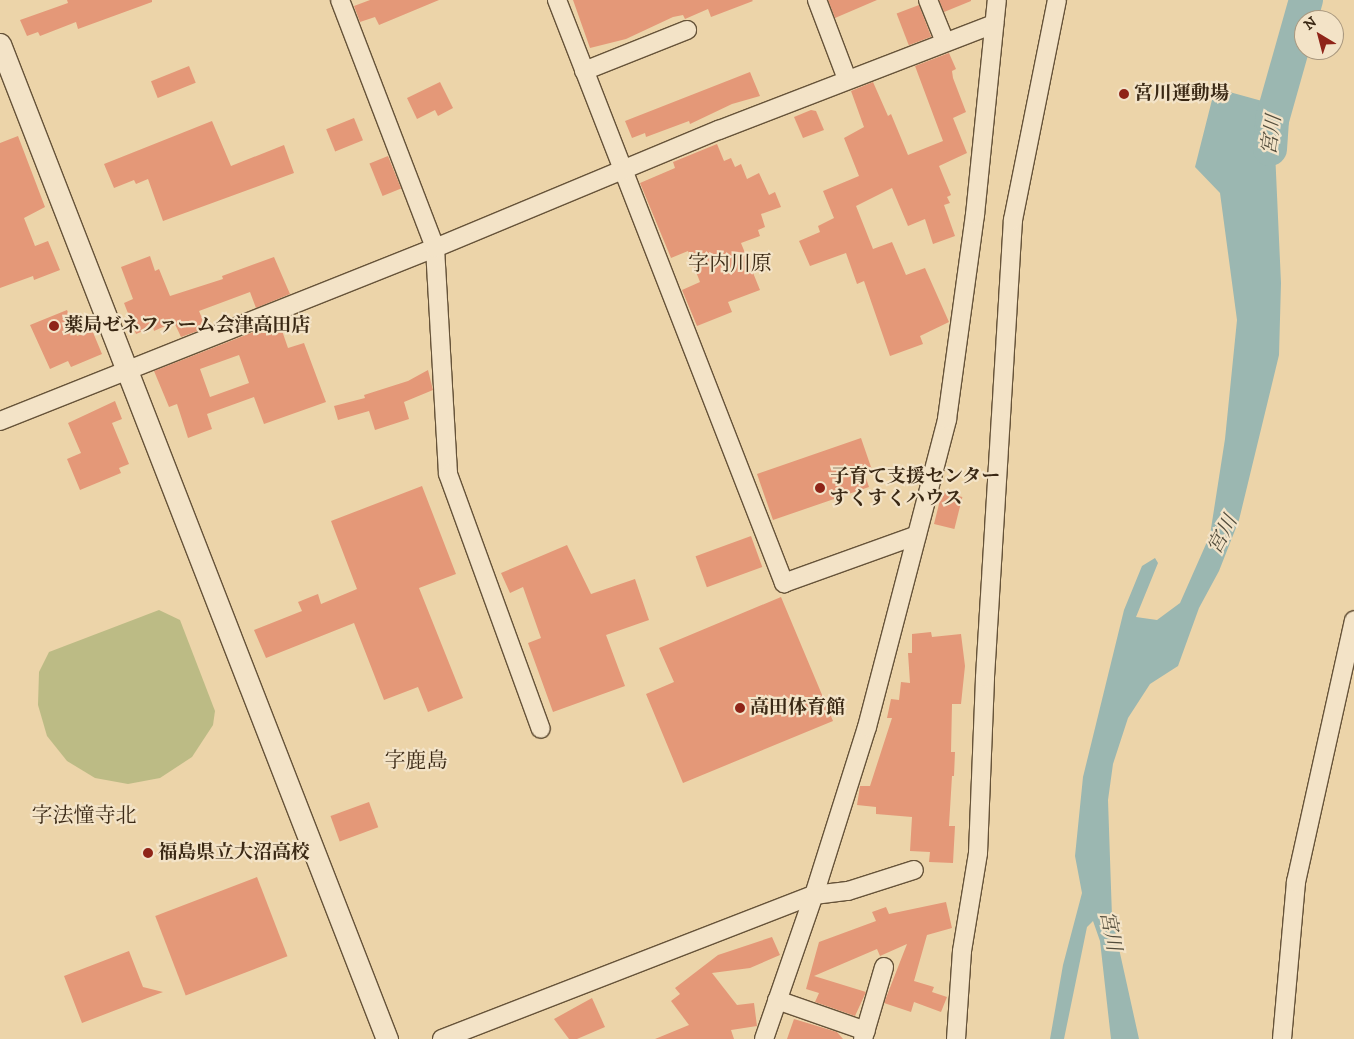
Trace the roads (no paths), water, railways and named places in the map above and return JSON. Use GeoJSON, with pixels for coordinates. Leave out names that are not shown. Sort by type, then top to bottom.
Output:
{"type":"FeatureCollection","features":[{"type":"Feature","properties":{"kind":"street"},"geometry":{"type":"LineString","coordinates":[[340,0],[436,248],[448,474],[541,729]]}},
{"type":"Feature","properties":{"kind":"street"},"geometry":{"type":"LineString","coordinates":[[557,0],[784,583],[917,535]]}},
{"type":"Feature","properties":{"kind":"street"},"geometry":{"type":"LineString","coordinates":[[817,0],[847,79]]}},
{"type":"Feature","properties":{"kind":"street"},"geometry":{"type":"LineString","coordinates":[[928,0],[945,42]]}},
{"type":"Feature","properties":{"kind":"street"},"geometry":{"type":"LineString","coordinates":[[764,1039],[814,895],[867,727],[947,418],[976,215],[997,0]]}},
{"type":"Feature","properties":{"kind":"street"},"geometry":{"type":"LineString","coordinates":[[956,1039],[962,951],[978,853],[985,677],[1013,220],[1057,0]]}},
{"type":"Feature","properties":{"kind":"street"},"geometry":{"type":"LineString","coordinates":[[0,421],[436,248],[847,79],[994,24]]}},
{"type":"Feature","properties":{"kind":"street"},"geometry":{"type":"LineString","coordinates":[[584,71],[687,30]]}},
{"type":"Feature","properties":{"kind":"street"},"geometry":{"type":"LineString","coordinates":[[0,44],[387,1039]]}},
{"type":"Feature","properties":{"kind":"street"},"geometry":{"type":"LineString","coordinates":[[1282,1039],[1296,882],[1354,620]]}},
{"type":"Feature","properties":{"kind":"street"},"geometry":{"type":"LineString","coordinates":[[442,1039],[814,895],[848,890],[914,870]]}},
{"type":"Feature","properties":{"kind":"street"},"geometry":{"type":"LineString","coordinates":[[777,1000],[864,1035],[884,967]]}},
{"type":"Feature","properties":{"kind":"water"},"geometry":{"type":"Polygon","coordinates":[[[1215,88],[1291,109],[1277,136],[1275,151],[1281,283],[1279,355],[1239,520],[1219,571],[1199,608],[1178,666],[1150,684],[1128,718],[1113,764],[1108,800],[1112,917],[1139,1039],[1111,1039],[1100,941],[1093,921],[1087,927],[1064,1039],[1050,1039],[1063,965],[1082,893],[1075,856],[1083,777],[1124,610],[1142,566],[1155,558],[1158,563],[1136,617],[1157,620],[1180,603],[1210,535],[1225,439],[1237,320],[1220,193],[1195,167],[1215,88]]]}},
{"type":"Feature","properties":{"kind":"waterway","name":"宮川"},"geometry":{"type":"LineString","coordinates":[[1270,149],[1272,120],[1306,0]]}},
{"type":"Feature","properties":{"kind":"place","name":"宮川運動場"},"geometry":{"type":"Point","coordinates":[1124,94]}},
{"type":"Feature","properties":{"kind":"place","name":"薬局ゼネファーム会津高田店"},"geometry":{"type":"Point","coordinates":[54,326]}},
{"type":"Feature","properties":{"kind":"place","name":"子育て支援センター すくすくハウス"},"geometry":{"type":"Point","coordinates":[820,488]}},
{"type":"Feature","properties":{"kind":"place","name":"高田体育館"},"geometry":{"type":"Point","coordinates":[740,708]}},
{"type":"Feature","properties":{"kind":"place","name":"福島県立大沼高校"},"geometry":{"type":"Point","coordinates":[148,853]}},
{"type":"Feature","properties":{"kind":"district","name":"字内川原"},"geometry":{"type":"Point","coordinates":[730,264]}},
{"type":"Feature","properties":{"kind":"district","name":"字鹿島"},"geometry":{"type":"Point","coordinates":[416,761]}},
{"type":"Feature","properties":{"kind":"district","name":"字法憧寺北"},"geometry":{"type":"Point","coordinates":[84,816]}}]}
